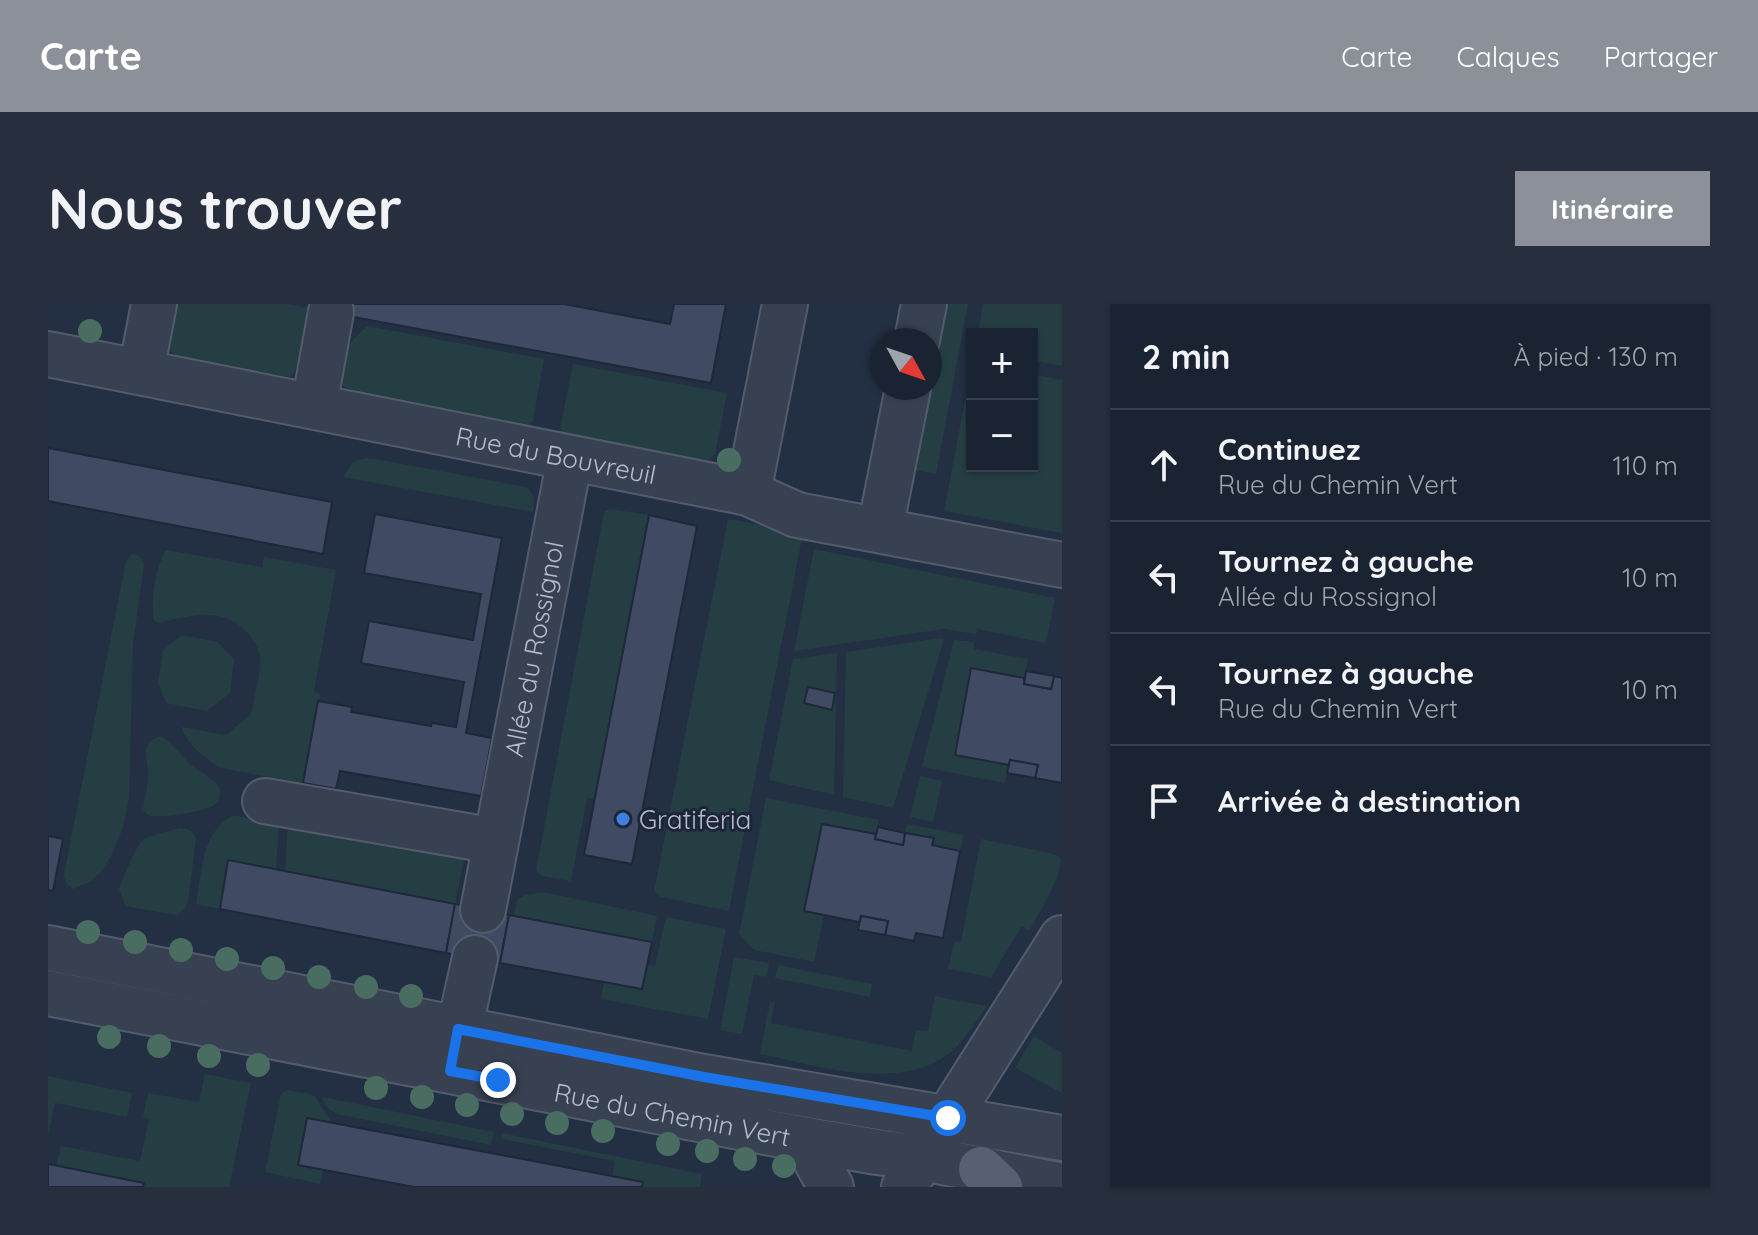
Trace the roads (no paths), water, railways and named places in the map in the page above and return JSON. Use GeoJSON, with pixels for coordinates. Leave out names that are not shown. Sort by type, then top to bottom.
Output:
{"type":"FeatureCollection","features":[{"type":"Feature","properties":{"kind":"street"},"geometry":{"type":"LineString","coordinates":[[141,372],[154,304]]}},
{"type":"Feature","properties":{"kind":"street"},"geometry":{"type":"LineString","coordinates":[[748,493],[785,304]]}},
{"type":"Feature","properties":{"kind":"street"},"geometry":{"type":"LineString","coordinates":[[919,328],[924,304]]}},
{"type":"Feature","properties":{"kind":"street"},"geometry":{"type":"LineString","coordinates":[[314,406],[331,312]]}},
{"type":"Feature","properties":{"kind":"street","name":"Rue du Bouvreuil"},"geometry":{"type":"LineString","coordinates":[[48,354],[748,493],[797,515],[1062,565]]}},
{"type":"Feature","properties":{"kind":"street"},"geometry":{"type":"LineString","coordinates":[[880,530],[906,400]]}},
{"type":"Feature","properties":{"kind":"street","name":"Allée du Rossignol"},"geometry":{"type":"LineString","coordinates":[[483,910],[570,458]]}},
{"type":"Feature","properties":{"kind":"street"},"geometry":{"type":"LineString","coordinates":[[265,801],[495,841]]}},
{"type":"Feature","properties":{"kind":"street"},"geometry":{"type":"LineString","coordinates":[[914,1172],[1062,938]]}},
{"type":"Feature","properties":{"kind":"street","name":"Rue du Chemin Vert"},"geometry":{"type":"LineString","coordinates":[[48,948],[704,1077],[1062,1138]]}},
{"type":"Feature","properties":{"kind":"street"},"geometry":{"type":"LineString","coordinates":[[450,1071],[475,958]]}},
{"type":"Feature","properties":{"kind":"street","name":"Rue du Chemin Vert"},"geometry":{"type":"LineString","coordinates":[[48,993],[877,1152],[914,1172],[1062,1186]]}},
{"type":"Feature","properties":{"kind":"street"},"geometry":{"type":"LineString","coordinates":[[796,1138],[810,1150],[831,1187]]}},
{"type":"Feature","properties":{"kind":"place","name":"Gratiferia"},"geometry":{"type":"Point","coordinates":[623,819]}}]}
